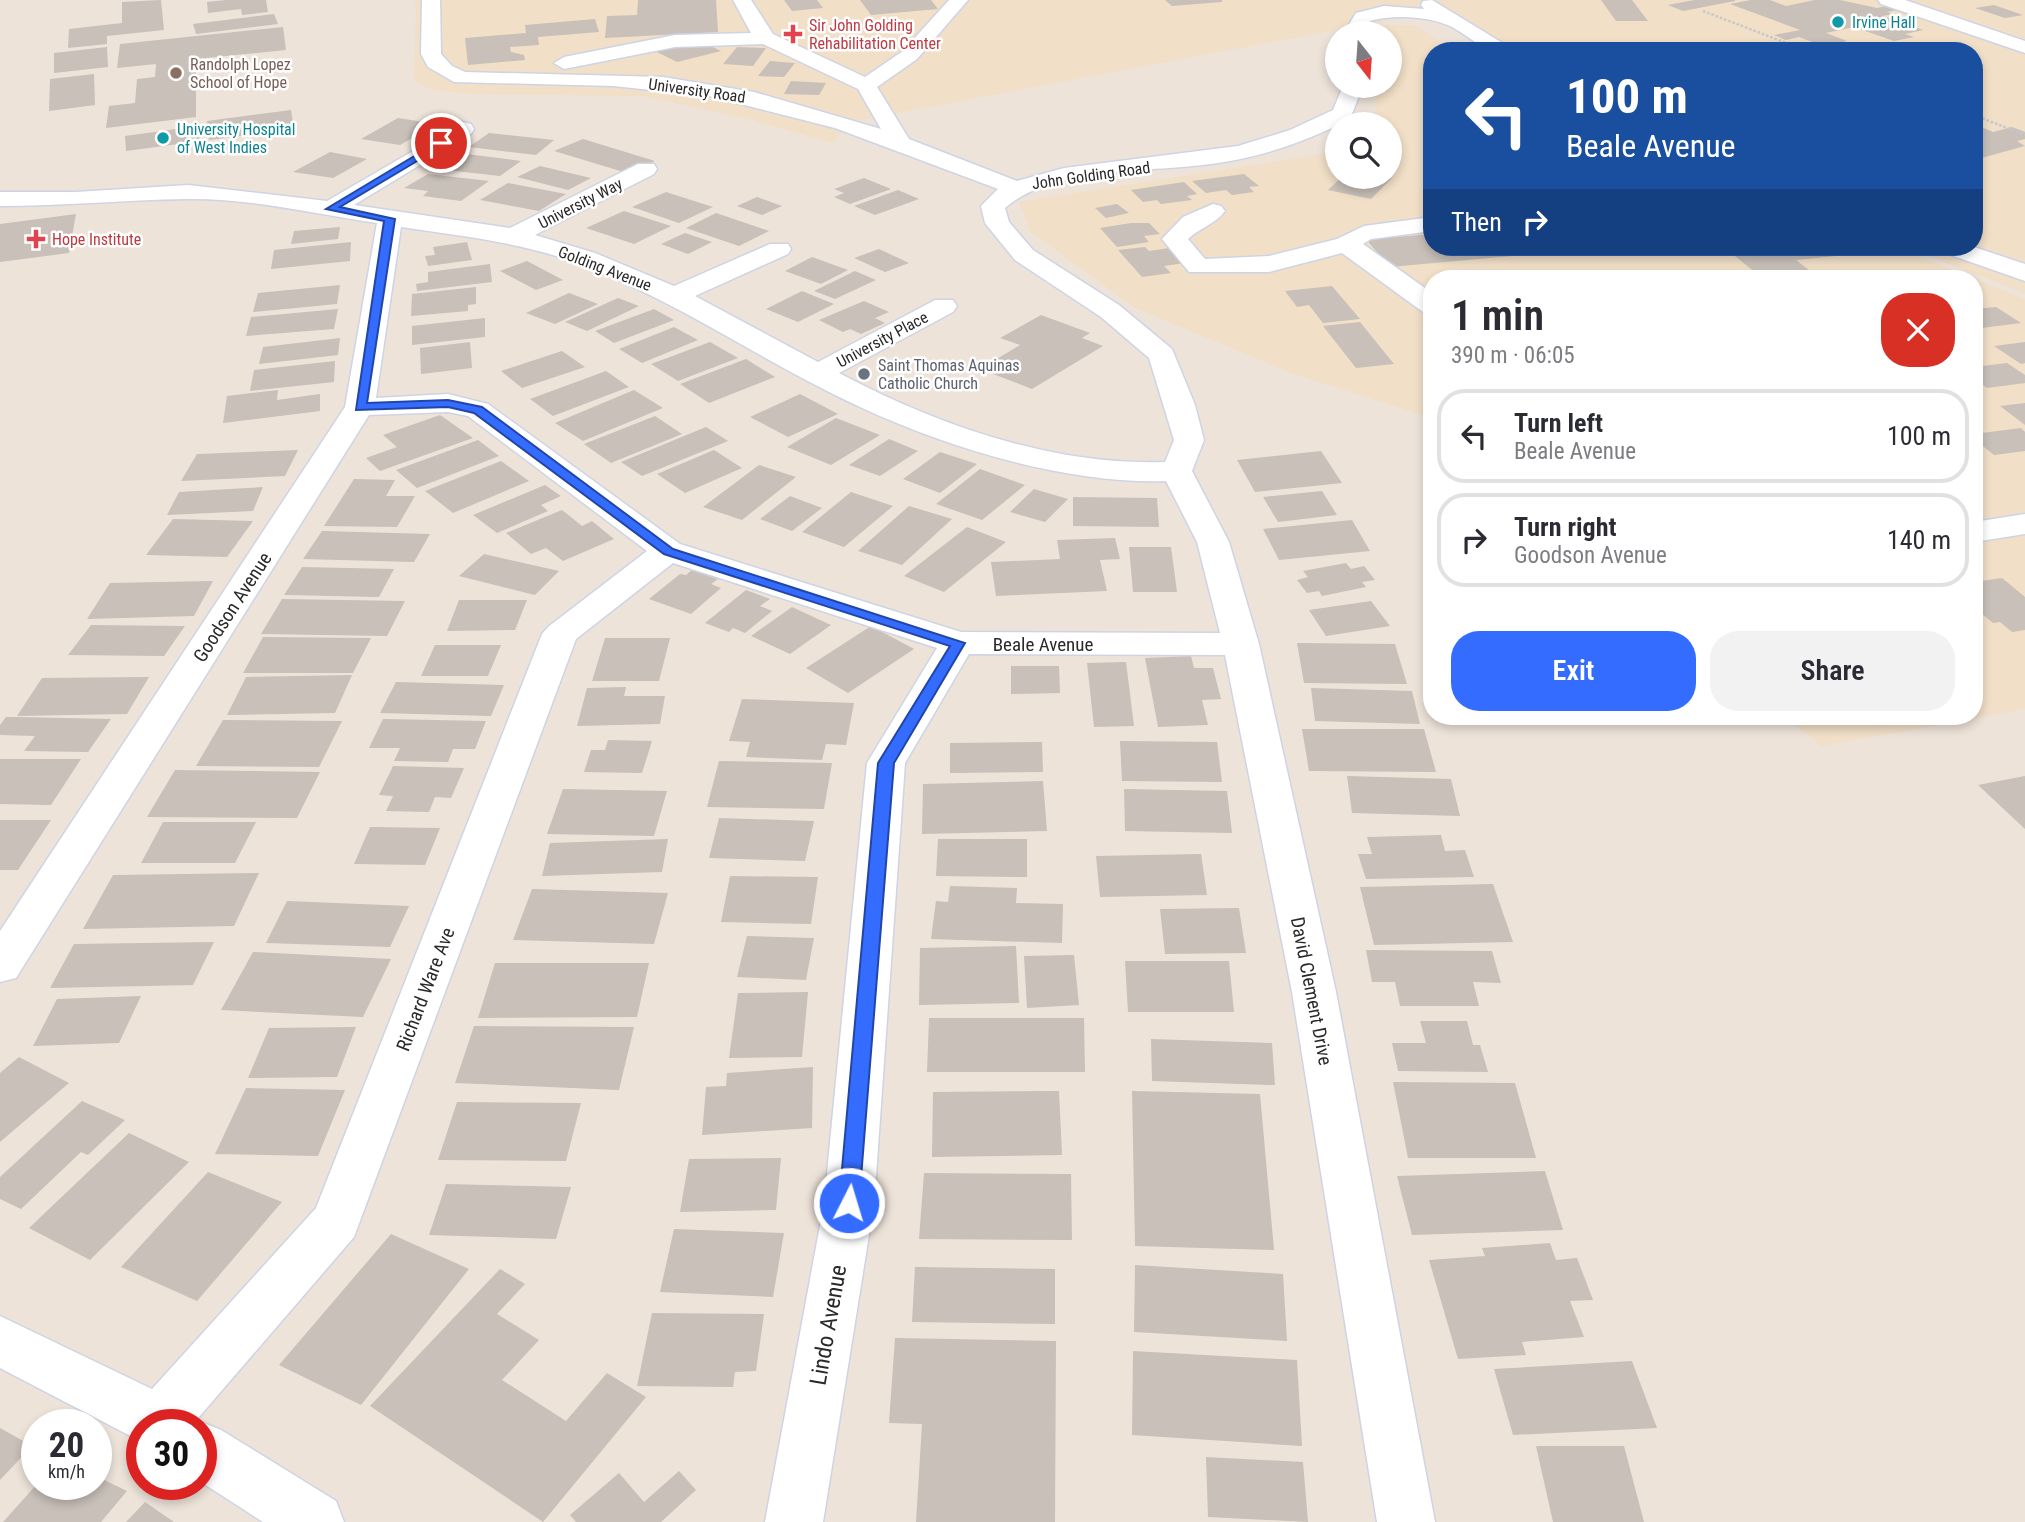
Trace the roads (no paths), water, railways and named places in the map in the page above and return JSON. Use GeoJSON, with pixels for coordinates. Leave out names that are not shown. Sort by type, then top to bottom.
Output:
{"type":"FeatureCollection","features":[{"type":"Feature","properties":{"kind":"street","name":"University Road"},"geometry":{"type":"LineString","coordinates":[[431,0],[428,53],[441,70],[461,78],[606,79],[665,83],[771,102],[900,142],[1015,188]]}},
{"type":"Feature","properties":{"kind":"street"},"geometry":{"type":"LineString","coordinates":[[742,0],[766,38]]}},
{"type":"Feature","properties":{"kind":"street"},"geometry":{"type":"LineString","coordinates":[[866,85],[910,55],[959,0]]}},
{"type":"Feature","properties":{"kind":"street"},"geometry":{"type":"LineString","coordinates":[[1425,0],[1450,20],[1487,42]]}},
{"type":"Feature","properties":{"kind":"street"},"geometry":{"type":"LineString","coordinates":[[1887,0],[2025,47]]}},
{"type":"Feature","properties":{"kind":"street"},"geometry":{"type":"LineString","coordinates":[[1361,21],[1381,6],[1450,20]]}},
{"type":"Feature","properties":{"kind":"street"},"geometry":{"type":"LineString","coordinates":[[564,63],[675,41],[766,38],[866,85],[900,142]]}},
{"type":"Feature","properties":{"kind":"street","name":"John Golding Road"},"geometry":{"type":"LineString","coordinates":[[1177,471],[1189,440],[1181,405],[1162,355],[1110,311],[1024,255],[997,223],[993,206],[1000,196],[1043,178],[1217,157],[1303,136],[1342,114],[1348,98]]}},
{"type":"Feature","properties":{"kind":"street"},"geometry":{"type":"LineString","coordinates":[[331,209],[463,130]]}},
{"type":"Feature","properties":{"kind":"street","name":"University Way"},"geometry":{"type":"LineString","coordinates":[[513,236],[646,169]]}},
{"type":"Feature","properties":{"kind":"street","name":"Golding Avenue"},"geometry":{"type":"LineString","coordinates":[[0,199],[76,199],[188,192],[242,196],[513,236],[586,258],[674,296],[870,401],[938,428],[1057,464],[1123,473],[1177,471]]}},
{"type":"Feature","properties":{"kind":"street"},"geometry":{"type":"LineString","coordinates":[[1213,211],[1192,222],[1174,239],[1198,267],[1269,264],[1346,244],[1364,233],[1423,225]]}},
{"type":"Feature","properties":{"kind":"street","name":"Goodson Avenue"},"geometry":{"type":"LineString","coordinates":[[0,966],[360,407],[390,219]]}},
{"type":"Feature","properties":{"kind":"street"},"geometry":{"type":"LineString","coordinates":[[1346,244],[1423,300]]}},
{"type":"Feature","properties":{"kind":"street"},"geometry":{"type":"LineString","coordinates":[[674,296],[779,249]]}},
{"type":"Feature","properties":{"kind":"street"},"geometry":{"type":"LineString","coordinates":[[1977,256],[2025,273]]}},
{"type":"Feature","properties":{"kind":"street","name":"University Place"},"geometry":{"type":"LineString","coordinates":[[820,372],[944,306]]}},
{"type":"Feature","properties":{"kind":"street","name":"Beale Avenue"},"geometry":{"type":"LineString","coordinates":[[360,407],[448,403],[478,410],[668,551],[958,643],[1241,644]]}},
{"type":"Feature","properties":{"kind":"street","name":"David Clement Drive"},"geometry":{"type":"LineString","coordinates":[[1177,471],[1213,542],[1241,644],[1314,992],[1406,1522]]}},
{"type":"Feature","properties":{"kind":"street"},"geometry":{"type":"LineString","coordinates":[[1983,531],[2025,524]]}},
{"type":"Feature","properties":{"kind":"street","name":"Richard Ware Ave"},"geometry":{"type":"LineString","coordinates":[[193,1409],[336,1221],[560,634],[668,551]]}},
{"type":"Feature","properties":{"kind":"street","name":"Lindo Avenue"},"geometry":{"type":"LineString","coordinates":[[794,1522],[849,1203],[886,763],[958,643]]}},
{"type":"Feature","properties":{"kind":"street"},"geometry":{"type":"LineString","coordinates":[[0,1341],[131,1409]]}},
{"type":"Feature","properties":{"kind":"street"},"geometry":{"type":"LineString","coordinates":[[217,1459],[315,1522]]}},
{"type":"Feature","properties":{"kind":"place","name":"Irvine Hall"},"geometry":{"type":"Point","coordinates":[1838,22]}},
{"type":"Feature","properties":{"kind":"place","name":"Sir John Golding Rehabilitation Center"},"geometry":{"type":"Point","coordinates":[793,34]}},
{"type":"Feature","properties":{"kind":"place","name":"Randolph Lopez School of Hope"},"geometry":{"type":"Point","coordinates":[176,73]}},
{"type":"Feature","properties":{"kind":"place","name":"University Hospital of West Indies"},"geometry":{"type":"Point","coordinates":[163,138]}},
{"type":"Feature","properties":{"kind":"place","name":"Hope Institute"},"geometry":{"type":"Point","coordinates":[36,239]}},
{"type":"Feature","properties":{"kind":"place","name":"Saint Thomas Aquinas Catholic Church"},"geometry":{"type":"Point","coordinates":[864,374]}}]}
